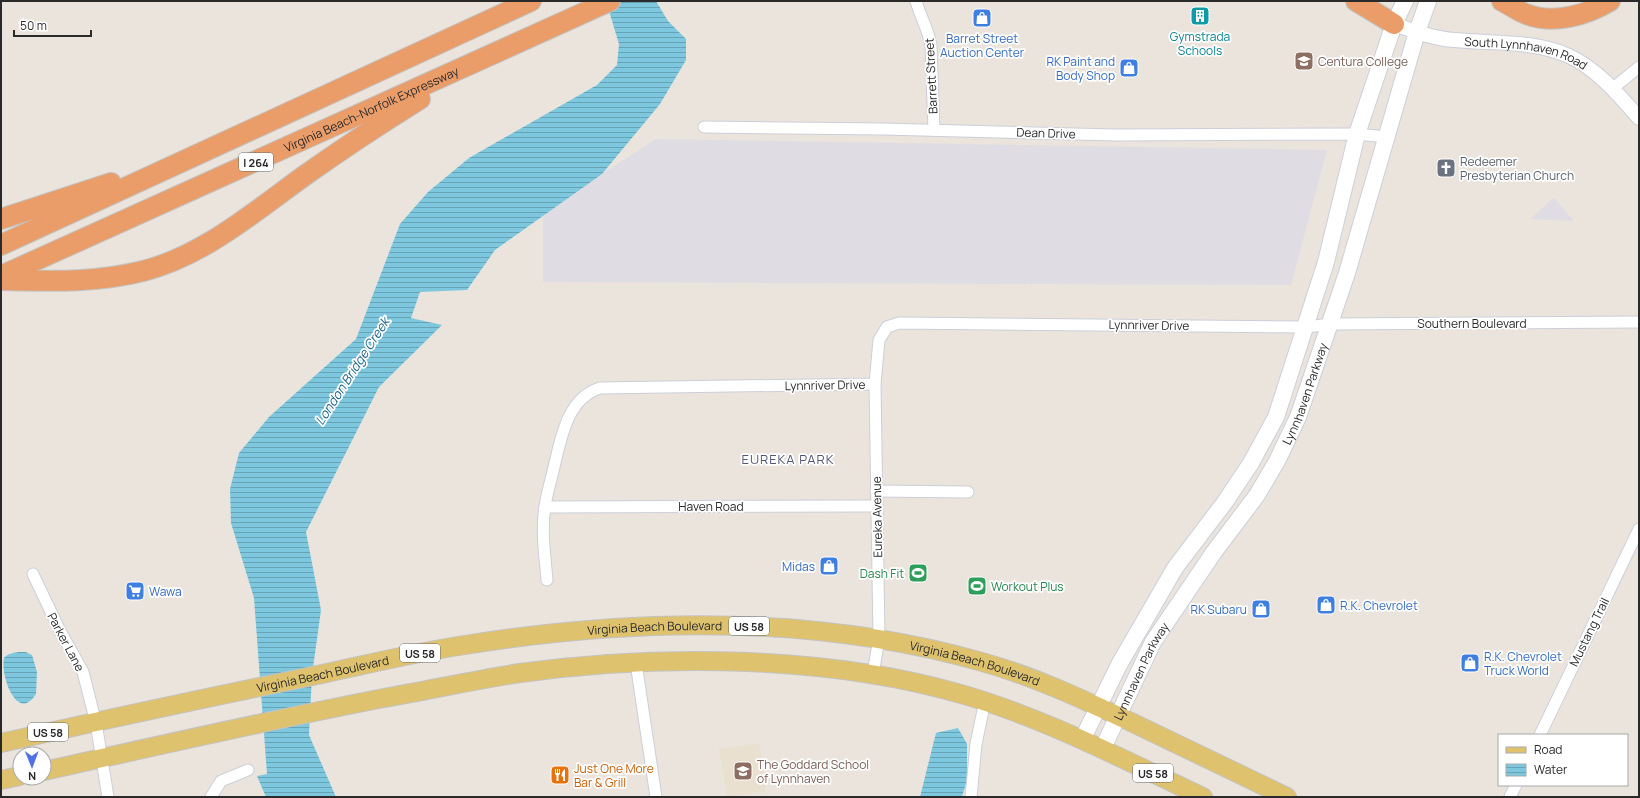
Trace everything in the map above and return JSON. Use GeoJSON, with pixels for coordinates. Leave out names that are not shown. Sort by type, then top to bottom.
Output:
{"type":"FeatureCollection","features":[{"type":"Feature","properties":{"kind":"highway","name":"I 264"},"geometry":{"type":"LineString","coordinates":[[1,245],[531,1]]}},
{"type":"Feature","properties":{"kind":"highway","name":"Virginia Beach-Norfolk Expressway"},"geometry":{"type":"LineString","coordinates":[[5,275],[610,1]]}},
{"type":"Feature","properties":{"kind":"highway"},"geometry":{"type":"LineString","coordinates":[[1356,1],[1394,24]]}},
{"type":"Feature","properties":{"kind":"highway"},"geometry":{"type":"LineString","coordinates":[[1502,1],[1527,15],[1549,19],[1582,14],[1610,1]]}},
{"type":"Feature","properties":{"kind":"highway"},"geometry":{"type":"LineString","coordinates":[[5,275],[88,281],[144,271],[168,263],[201,247],[228,231],[370,129],[497,52]]}},
{"type":"Feature","properties":{"kind":"highway"},"geometry":{"type":"LineString","coordinates":[[1,219],[98,186],[180,163]]}},
{"type":"Feature","properties":{"kind":"main road","name":"Lynnhaven Parkway"},"geometry":{"type":"LineString","coordinates":[[1082,740],[1098,706],[1145,618],[1174,568],[1225,502],[1251,463],[1276,417],[1326,262],[1357,134],[1394,24],[1404,1]]}},
{"type":"Feature","properties":{"kind":"main road","name":"Lynnhaven Parkway"},"geometry":{"type":"LineString","coordinates":[[1102,750],[1153,642],[1200,570],[1257,495],[1298,417],[1331,324],[1417,32],[1428,1]]}},
{"type":"Feature","properties":{"kind":"main road","name":"Virginia Beach Boulevard"},"geometry":{"type":"LineString","coordinates":[[1,743],[247,689],[451,647],[549,633],[619,627],[736,625],[788,628],[879,638],[929,648],[984,662],[1049,685],[1098,706],[1287,797]]}},
{"type":"Feature","properties":{"kind":"main road","name":"US 58"},"geometry":{"type":"LineString","coordinates":[[52,769],[329,709],[438,687],[516,674],[636,664],[757,663],[815,667],[873,674],[917,683],[985,701],[1033,719],[1082,740],[1203,797]]}},
{"type":"Feature","properties":{"kind":"main road"},"geometry":{"type":"LineString","coordinates":[[1,780],[12,778]]}},
{"type":"Feature","properties":{"kind":"street","name":"Barrett Street"},"geometry":{"type":"LineString","coordinates":[[916,1],[919,12],[929,32],[931,45],[934,130]]}},
{"type":"Feature","properties":{"kind":"street","name":"South Lynnhaven Road"},"geometry":{"type":"LineString","coordinates":[[1394,24],[1417,32],[1453,40],[1528,45],[1549,49],[1578,61],[1612,89],[1639,118]]}},
{"type":"Feature","properties":{"kind":"street"},"geometry":{"type":"LineString","coordinates":[[1612,89],[1639,67]]}},
{"type":"Feature","properties":{"kind":"street","name":"Dean Drive"},"geometry":{"type":"LineString","coordinates":[[704,127],[934,130],[1114,135],[1357,134],[1387,137]]}},
{"type":"Feature","properties":{"kind":"street","name":"Southern Boulevard"},"geometry":{"type":"LineString","coordinates":[[1306,327],[1331,324],[1639,322]]}},
{"type":"Feature","properties":{"kind":"street","name":"Lynnriver Drive"},"geometry":{"type":"LineString","coordinates":[[547,580],[543,542],[545,507],[563,432],[570,414],[579,402],[597,389],[875,384],[878,340],[887,327],[899,323],[1306,327]]}},
{"type":"Feature","properties":{"kind":"street","name":"Eureka Avenue"},"geometry":{"type":"LineString","coordinates":[[873,674],[879,638],[875,384]]}},
{"type":"Feature","properties":{"kind":"street"},"geometry":{"type":"LineString","coordinates":[[876,491],[968,492]]}},
{"type":"Feature","properties":{"kind":"street","name":"Haven Road"},"geometry":{"type":"LineString","coordinates":[[545,507],[876,506]]}},
{"type":"Feature","properties":{"kind":"street","name":"Mustang Trail"},"geometry":{"type":"LineString","coordinates":[[1540,734],[1639,529]]}},
{"type":"Feature","properties":{"kind":"street","name":"Parker Lane"},"geometry":{"type":"LineString","coordinates":[[33,574],[60,631],[83,672],[96,723],[108,797]]}},
{"type":"Feature","properties":{"kind":"street"},"geometry":{"type":"LineString","coordinates":[[636,664],[656,797]]}},
{"type":"Feature","properties":{"kind":"street"},"geometry":{"type":"LineString","coordinates":[[971,797],[976,744],[985,701]]}},
{"type":"Feature","properties":{"kind":"street"},"geometry":{"type":"LineString","coordinates":[[211,797],[221,781],[248,770]]}},
{"type":"Feature","properties":{"kind":"street"},"geometry":{"type":"LineString","coordinates":[[1510,797],[1516,786]]}},
{"type":"Feature","properties":{"kind":"shaded area"},"geometry":{"type":"Polygon","coordinates":[[[656,139],[1327,150],[1291,285],[543,282],[543,212],[656,139]]]}},
{"type":"Feature","properties":{"kind":"shaded area"},"geometry":{"type":"Polygon","coordinates":[[[1554,198],[1574,221],[1530,219],[1554,198]]]}},
{"type":"Feature","properties":{"kind":"shaded area","name":"The Goddard School of Lynnhaven"},"geometry":{"type":"Polygon","coordinates":[[[759,743],[766,792],[727,797],[719,749],[759,743]]]}},
{"type":"Feature","properties":{"kind":"water","name":"London Bridge Creek"},"geometry":{"type":"Polygon","coordinates":[[[606,1],[656,1],[668,21],[686,39],[686,60],[660,104],[602,174],[495,250],[467,290],[420,292],[411,318],[442,325],[379,387],[306,532],[321,610],[312,675],[309,735],[336,797],[266,797],[257,776],[267,774],[254,598],[231,523],[230,489],[239,453],[269,417],[356,339],[400,224],[428,192],[469,158],[597,85],[617,65],[619,44],[606,1]]]}},
{"type":"Feature","properties":{"kind":"water"},"geometry":{"type":"Polygon","coordinates":[[[26,652],[32,655],[37,672],[36,694],[29,702],[22,703],[16,700],[11,694],[7,685],[3,666],[4,658],[10,654],[26,652]]]}},
{"type":"Feature","properties":{"kind":"water"},"geometry":{"type":"Polygon","coordinates":[[[958,728],[967,744],[967,780],[962,797],[920,797],[936,733],[958,728]]]}},
{"type":"Feature","properties":{"kind":"place","name":"Gymstrada Schools"},"geometry":{"type":"Point","coordinates":[1200,16]}},
{"type":"Feature","properties":{"kind":"place","name":"Barret Street Auction Center"},"geometry":{"type":"Point","coordinates":[982,18]}},
{"type":"Feature","properties":{"kind":"place","name":"Centura College"},"geometry":{"type":"Point","coordinates":[1304,61]}},
{"type":"Feature","properties":{"kind":"place","name":"RK Paint and Body Shop"},"geometry":{"type":"Point","coordinates":[1129,68]}},
{"type":"Feature","properties":{"kind":"place","name":"Redeemer Presbyterian Church"},"geometry":{"type":"Point","coordinates":[1446,168]}},
{"type":"Feature","properties":{"kind":"place","name":"Midas"},"geometry":{"type":"Point","coordinates":[829,566]}},
{"type":"Feature","properties":{"kind":"place","name":"Dash Fit"},"geometry":{"type":"Point","coordinates":[918,573]}},
{"type":"Feature","properties":{"kind":"place","name":"Workout Plus"},"geometry":{"type":"Point","coordinates":[977,586]}},
{"type":"Feature","properties":{"kind":"place","name":"Wawa"},"geometry":{"type":"Point","coordinates":[135,591]}},
{"type":"Feature","properties":{"kind":"place","name":"R.K. Chevrolet"},"geometry":{"type":"Point","coordinates":[1326,605]}},
{"type":"Feature","properties":{"kind":"place","name":"RK Subaru"},"geometry":{"type":"Point","coordinates":[1261,609]}},
{"type":"Feature","properties":{"kind":"place","name":"R.K. Chevrolet Truck World"},"geometry":{"type":"Point","coordinates":[1470,663]}},
{"type":"Feature","properties":{"kind":"place","name":"The Goddard School of Lynnhaven"},"geometry":{"type":"Point","coordinates":[743,771]}},
{"type":"Feature","properties":{"kind":"place","name":"Just One More Bar & Grill"},"geometry":{"type":"Point","coordinates":[560,775]}},
{"type":"Feature","properties":{"kind":"district","name":"EUREKA PARK"},"geometry":{"type":"Point","coordinates":[788,459]}}]}
